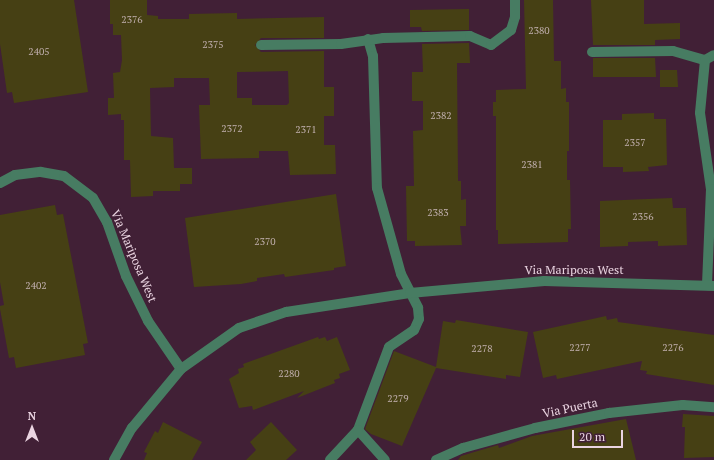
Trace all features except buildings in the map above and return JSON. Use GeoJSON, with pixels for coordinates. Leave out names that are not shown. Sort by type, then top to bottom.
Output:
{"type":"FeatureCollection","features":[{"type":"Feature","properties":{"kind":"street"},"geometry":{"type":"LineString","coordinates":[[262,45],[341,44],[368,39],[470,36],[491,45],[511,30],[516,18],[515,0]]}},
{"type":"Feature","properties":{"kind":"street"},"geometry":{"type":"LineString","coordinates":[[330,460],[358,430],[389,347],[414,330],[419,319],[418,308],[398,268],[377,188],[373,56],[368,39]]}},
{"type":"Feature","properties":{"kind":"street"},"geometry":{"type":"LineString","coordinates":[[592,52],[673,51],[709,58],[700,112],[710,189],[710,285]]}},
{"type":"Feature","properties":{"kind":"street","name":"Via Mariposa West"},"geometry":{"type":"LineString","coordinates":[[0,183],[15,175],[41,172],[64,176],[93,198],[107,222],[126,276],[148,321],[181,369]]}},
{"type":"Feature","properties":{"kind":"street","name":"Via Mariposa West"},"geometry":{"type":"LineString","coordinates":[[114,460],[132,428],[181,369],[238,328],[286,312],[410,293],[544,281],[710,285]]}},
{"type":"Feature","properties":{"kind":"street","name":"Via Puerta"},"geometry":{"type":"LineString","coordinates":[[436,460],[463,448],[514,434],[609,413],[683,405],[714,407]]}},
{"type":"Feature","properties":{"kind":"street"},"geometry":{"type":"LineString","coordinates":[[358,430],[385,460]]}}]}
